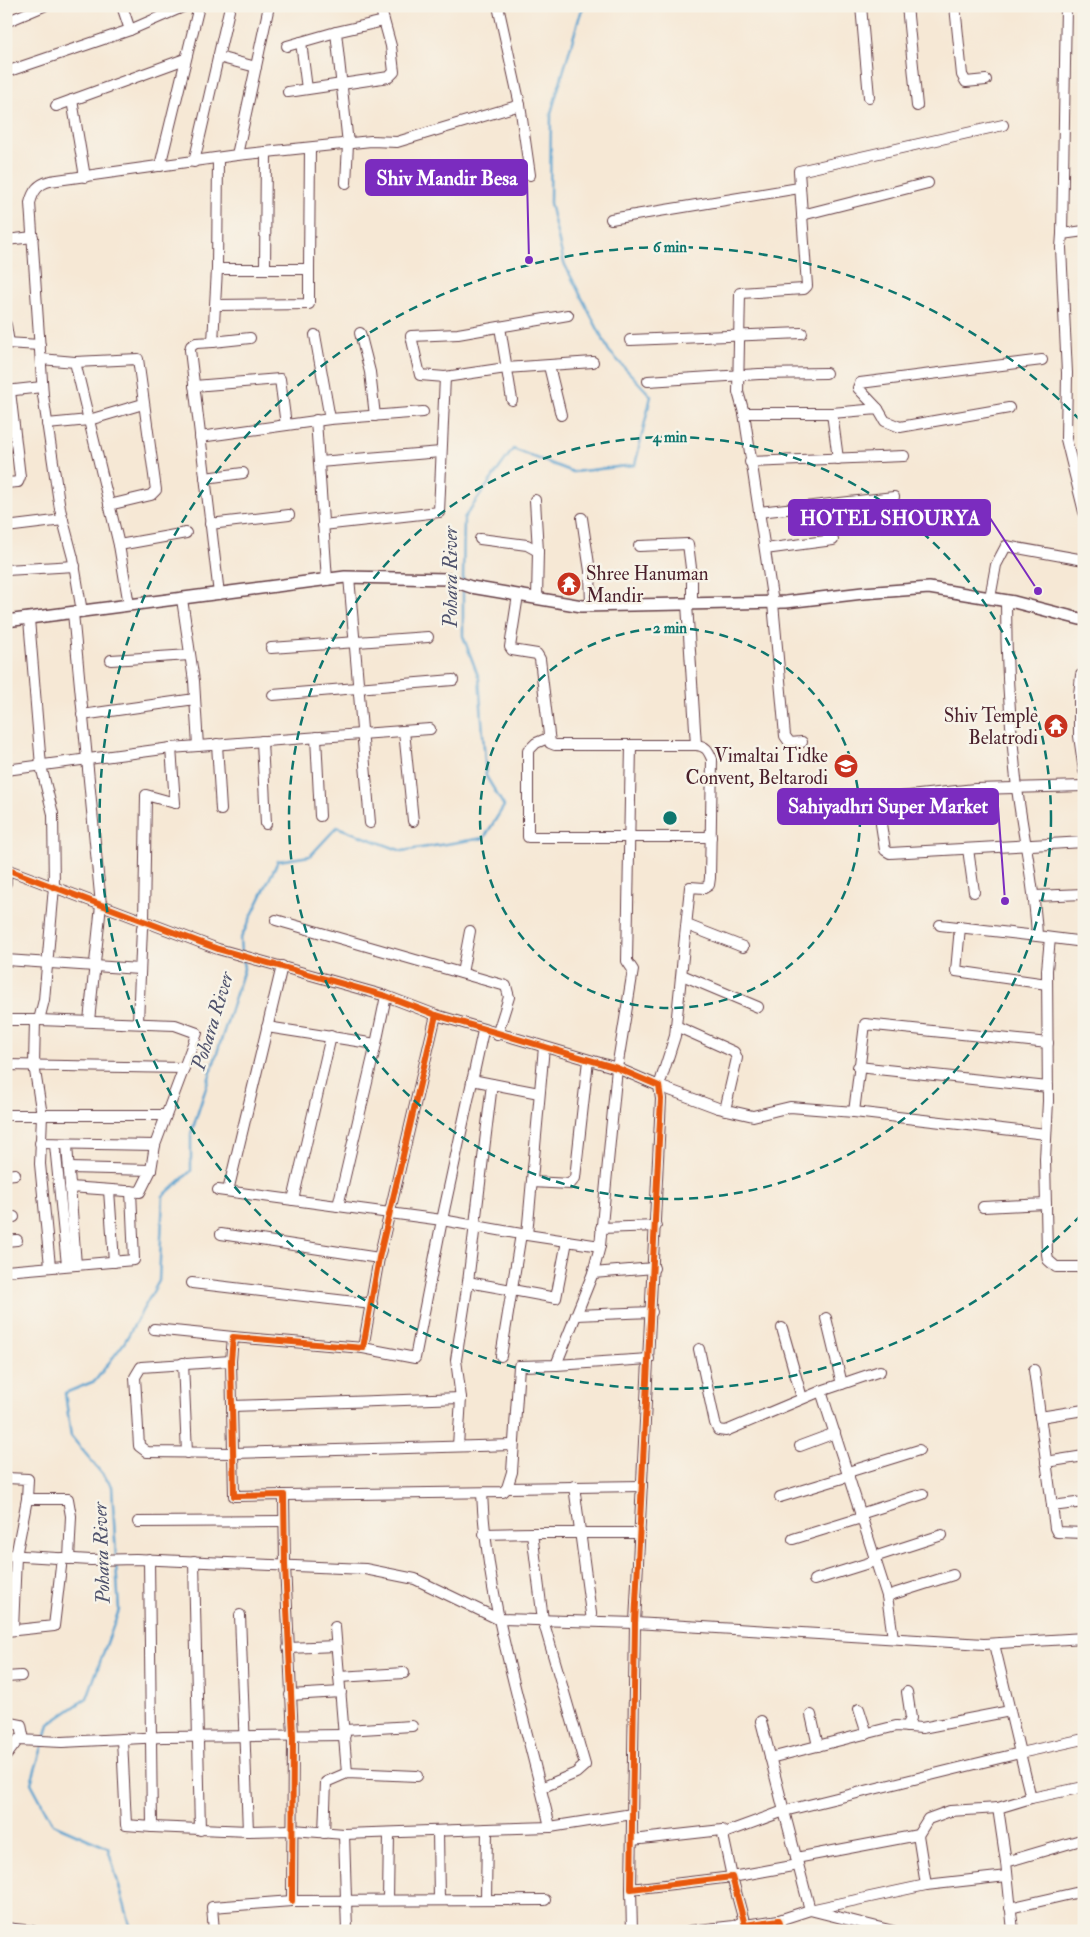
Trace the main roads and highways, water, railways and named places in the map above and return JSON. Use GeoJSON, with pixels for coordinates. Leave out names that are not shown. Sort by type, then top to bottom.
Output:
{"type":"FeatureCollection","features":[{"type":"Feature","properties":{"kind":"waterway","name":"Pohara River"},"geometry":{"type":"LineString","coordinates":[[463,582],[464,518],[513,449],[573,472],[635,465],[651,396],[609,351],[564,263],[550,203],[551,113],[584,6]]}},
{"type":"Feature","properties":{"kind":"waterway","name":"Pohara River"},"geometry":{"type":"LineString","coordinates":[[241,952],[240,940],[278,861],[310,856],[337,827],[402,851],[484,838],[504,806],[486,776],[479,678],[463,636],[463,587]]}},
{"type":"Feature","properties":{"kind":"waterway","name":"Pohara River"},"geometry":{"type":"LineString","coordinates":[[116,1557],[112,1486],[71,1436],[65,1393],[95,1381],[124,1343],[159,1281],[163,1196],[191,1171],[191,1134],[244,969],[243,960]]}},
{"type":"Feature","properties":{"kind":"waterway","name":"Pohara River"},"geometry":{"type":"LineString","coordinates":[[45,1739],[49,1724],[87,1698],[119,1610],[116,1563]]}},
{"type":"Feature","properties":{"kind":"waterway","name":"Pohara River"},"geometry":{"type":"LineString","coordinates":[[43,1744],[31,1783],[53,1824],[108,1848],[132,1931]]}},
{"type":"Feature","properties":{"kind":"place","name":"Shiv Mandir Besa"},"geometry":{"type":"Point","coordinates":[529,260]}},
{"type":"Feature","properties":{"kind":"place","name":"Shree Hanuman Mandir"},"geometry":{"type":"Point","coordinates":[569,584]}},
{"type":"Feature","properties":{"kind":"place","name":"HOTEL SHOURYA"},"geometry":{"type":"Point","coordinates":[1038,591]}},
{"type":"Feature","properties":{"kind":"place","name":"Shiv Temple Belatrodi"},"geometry":{"type":"Point","coordinates":[1056,726]}},
{"type":"Feature","properties":{"kind":"place","name":"Vimaltai Tidke Convent, Beltarodi"},"geometry":{"type":"Point","coordinates":[846,766]}},
{"type":"Feature","properties":{"kind":"place","name":"Sahiyadhri Super Market"},"geometry":{"type":"Point","coordinates":[1005,901]}}]}
